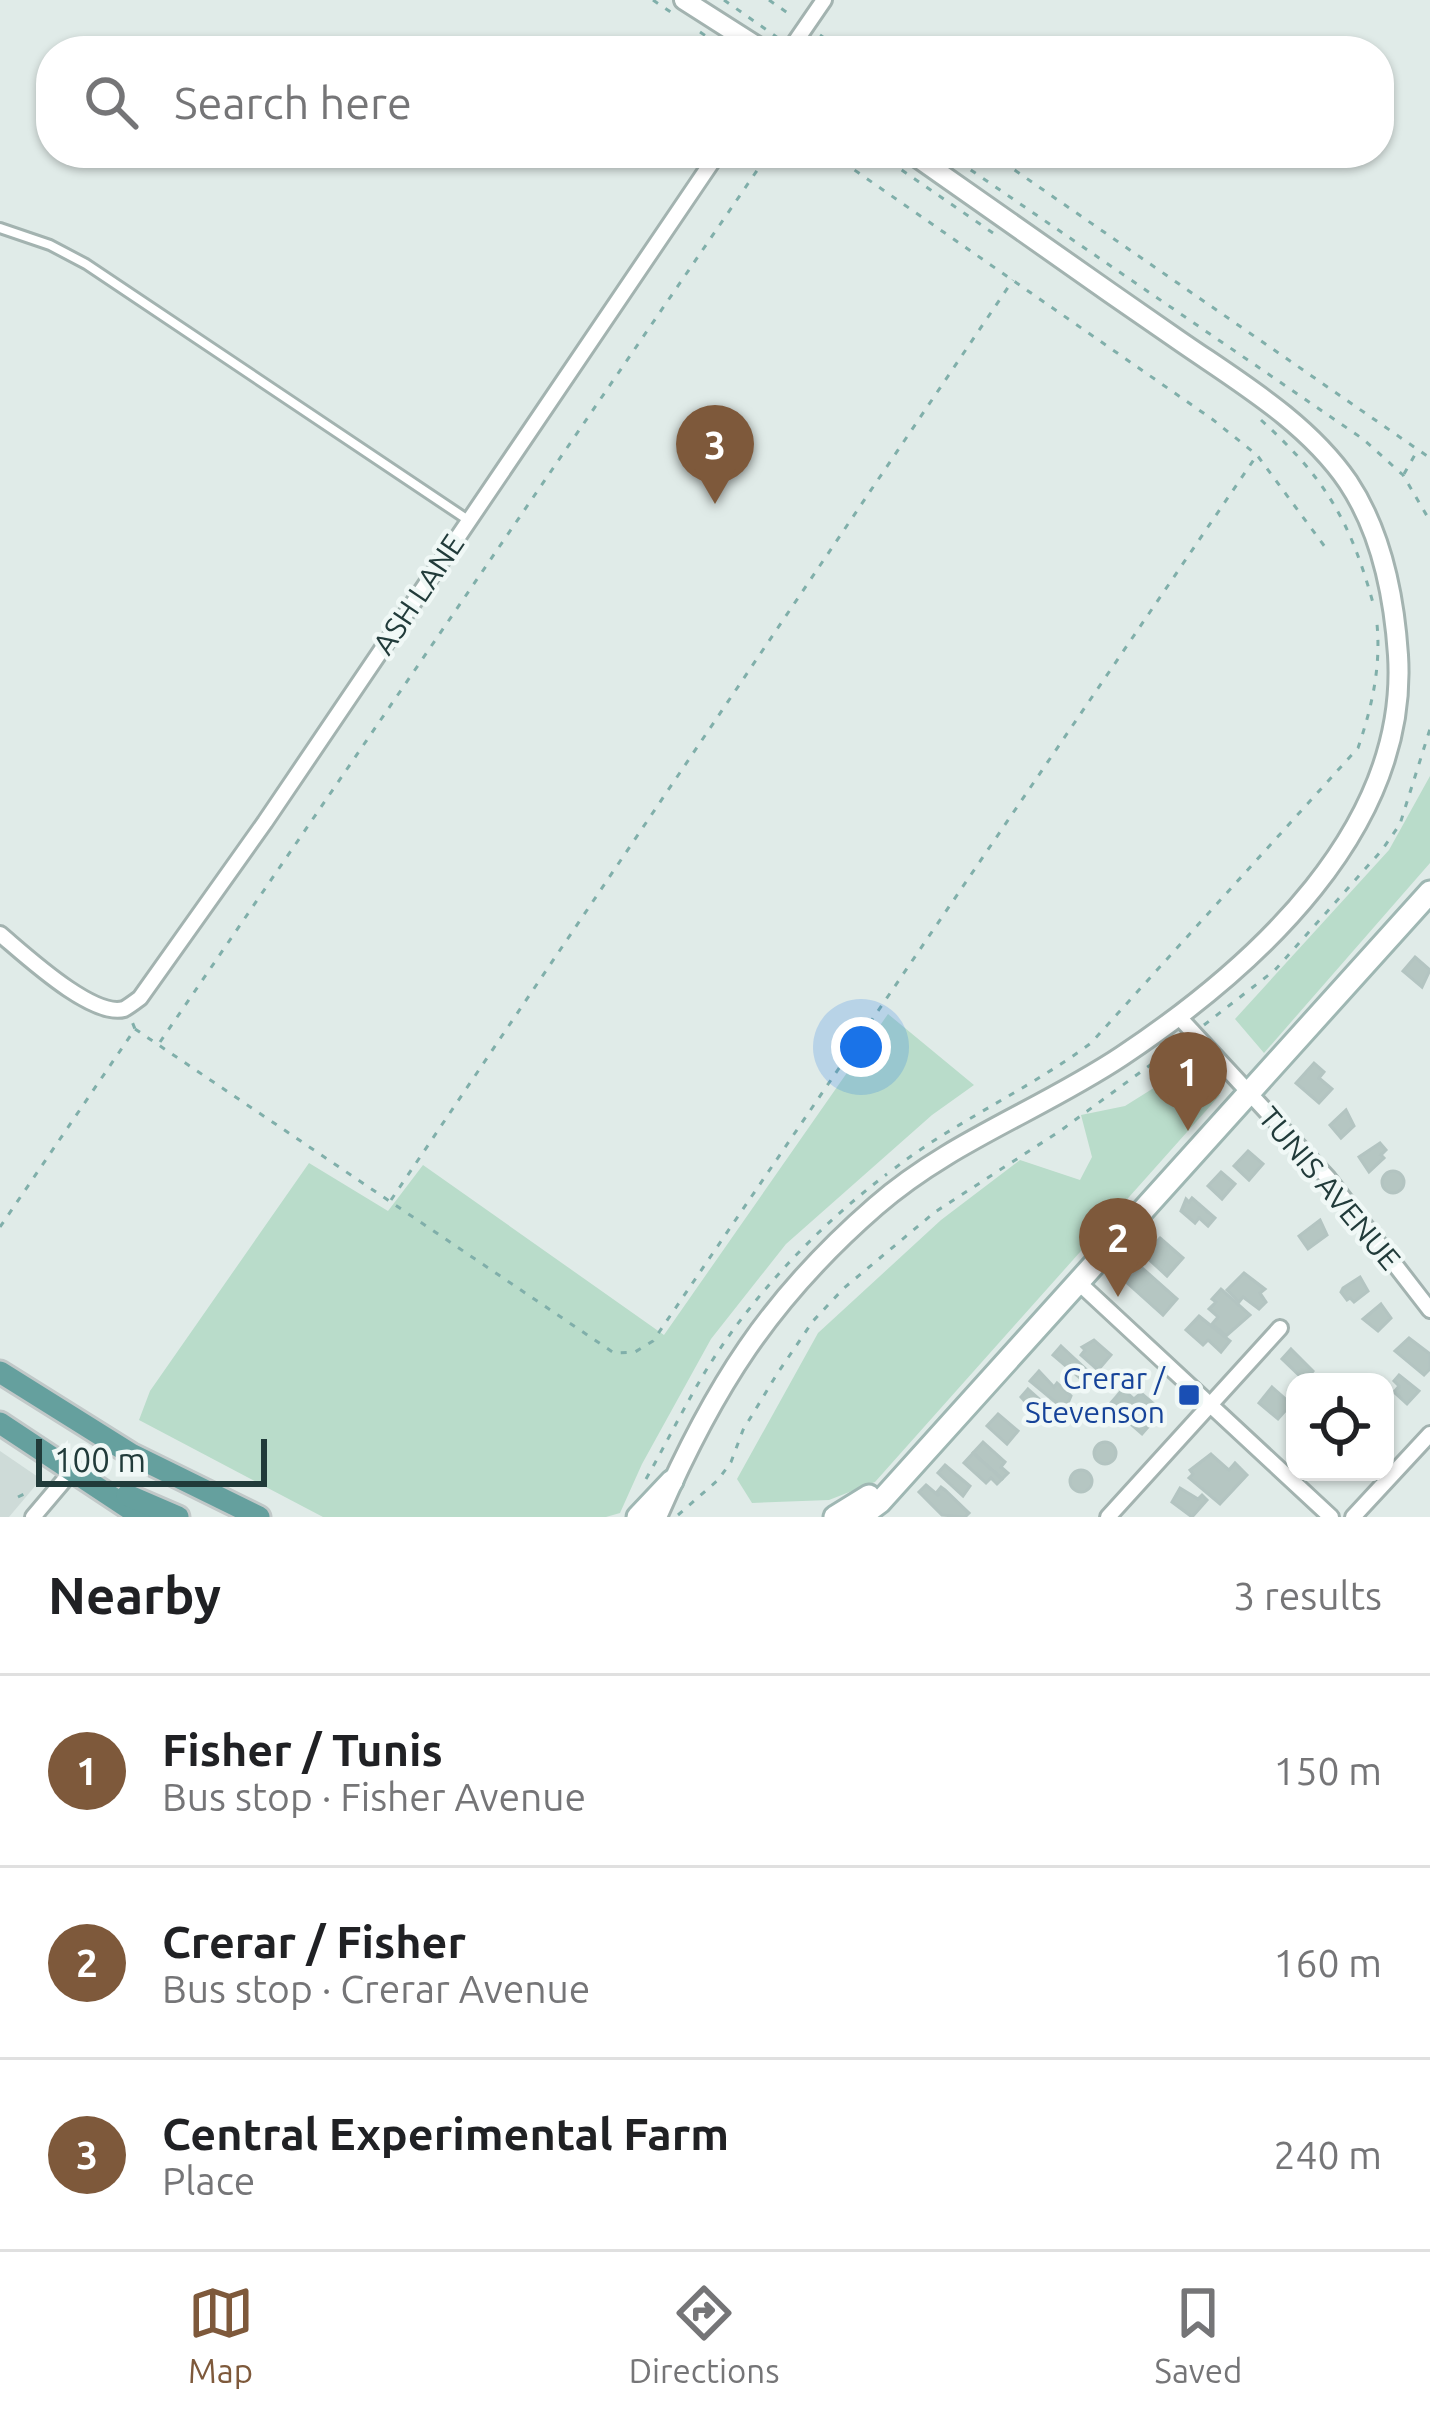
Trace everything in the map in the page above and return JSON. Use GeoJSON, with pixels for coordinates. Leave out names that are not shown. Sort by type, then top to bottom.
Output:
{"type":"FeatureCollection","features":[{"type":"Feature","properties":{"kind":"main road"},"geometry":{"type":"LineString","coordinates":[[869,1512],[1430,892]]}},
{"type":"Feature","properties":{"kind":"main road"},"geometry":{"type":"LineString","coordinates":[[0,1372],[131,1454],[259,1517]]}},
{"type":"Feature","properties":{"kind":"main road"},"geometry":{"type":"LineString","coordinates":[[0,1423],[142,1517]]}},
{"type":"Feature","properties":{"kind":"main road"},"geometry":{"type":"LineString","coordinates":[[835,1517],[916,1458]]}},
{"type":"Feature","properties":{"kind":"main road"},"geometry":{"type":"LineString","coordinates":[[72,1471],[178,1517]]}},
{"type":"Feature","properties":{"kind":"main road"},"geometry":{"type":"LineString","coordinates":[[638,1517],[672,1481]]}},
{"type":"Feature","properties":{"kind":"street"},"geometry":{"type":"LineString","coordinates":[[684,0],[740,36]]}},
{"type":"Feature","properties":{"kind":"street"},"geometry":{"type":"LineString","coordinates":[[799,36],[824,0]]}},
{"type":"Feature","properties":{"kind":"street","name":"ASH LANE"},"geometry":{"type":"LineString","coordinates":[[127,1008],[166,964],[708,168]]}},
{"type":"Feature","properties":{"kind":"street"},"geometry":{"type":"LineString","coordinates":[[657,1517],[703,1416],[755,1333],[826,1252],[936,1159],[1088,1077],[1178,1016],[1251,956],[1304,900],[1342,847],[1394,734],[1400,693],[1394,606],[1371,525],[1347,481],[1285,416],[932,168]]}},
{"type":"Feature","properties":{"kind":"street"},"geometry":{"type":"LineString","coordinates":[[0,934],[37,966],[101,1007],[127,1008]]}},
{"type":"Feature","properties":{"kind":"street","name":"TUNIS AVENUE"},"geometry":{"type":"LineString","coordinates":[[1178,1016],[1328,1178],[1430,1310]]}},
{"type":"Feature","properties":{"kind":"street"},"geometry":{"type":"LineString","coordinates":[[1078,1282],[1331,1517]]}},
{"type":"Feature","properties":{"kind":"street"},"geometry":{"type":"LineString","coordinates":[[1108,1517],[1280,1328]]}},
{"type":"Feature","properties":{"kind":"street"},"geometry":{"type":"LineString","coordinates":[[1354,1517],[1430,1434]]}},
{"type":"Feature","properties":{"kind":"street"},"geometry":{"type":"LineString","coordinates":[[33,1517],[72,1471]]}},
{"type":"Feature","properties":{"kind":"lane"},"geometry":{"type":"LineString","coordinates":[[0,228],[50,244],[86,264],[468,520]]}},
{"type":"Feature","properties":{"kind":"path"},"geometry":{"type":"LineString","coordinates":[[724,0],[772,36]]}},
{"type":"Feature","properties":{"kind":"path"},"geometry":{"type":"LineString","coordinates":[[769,0],[821,36]]}},
{"type":"Feature","properties":{"kind":"path"},"geometry":{"type":"LineString","coordinates":[[158,1045],[759,168]]}},
{"type":"Feature","properties":{"kind":"path"},"geometry":{"type":"LineString","coordinates":[[851,168],[1257,455],[1328,551]]}},
{"type":"Feature","properties":{"kind":"path"},"geometry":{"type":"LineString","coordinates":[[899,168],[994,233]]}},
{"type":"Feature","properties":{"kind":"path"},"geometry":{"type":"LineString","coordinates":[[968,168],[1364,439],[1403,476],[1429,516]]}},
{"type":"Feature","properties":{"kind":"path"},"geometry":{"type":"LineString","coordinates":[[1012,168],[1430,458]]}},
{"type":"Feature","properties":{"kind":"path"},"geometry":{"type":"LineString","coordinates":[[390,1202],[1012,280]]}},
{"type":"Feature","properties":{"kind":"path"},"geometry":{"type":"LineString","coordinates":[[639,1492],[705,1372],[736,1327],[850,1202],[926,1144],[1048,1075],[1091,1043],[1358,748],[1380,656],[1375,610],[1357,545],[1327,488],[1261,420]]}},
{"type":"Feature","properties":{"kind":"path"},"geometry":{"type":"LineString","coordinates":[[1403,476],[1418,450]]}},
{"type":"Feature","properties":{"kind":"path"},"geometry":{"type":"LineString","coordinates":[[127,1008],[135,1029],[158,1045],[614,1353],[635,1352],[653,1341],[1257,455]]}},
{"type":"Feature","properties":{"kind":"path"},"geometry":{"type":"LineString","coordinates":[[1204,1026],[1275,970],[1382,850],[1406,811],[1430,729]]}},
{"type":"Feature","properties":{"kind":"path"},"geometry":{"type":"LineString","coordinates":[[0,1227],[135,1029]]}},
{"type":"Feature","properties":{"kind":"path"},"geometry":{"type":"LineString","coordinates":[[676,1517],[731,1462],[743,1430],[776,1374],[813,1321],[844,1288],[935,1212],[1060,1131],[1184,1040]]}},
{"type":"Feature","properties":{"kind":"path"},"geometry":{"type":"LineString","coordinates":[[18,1497],[24,1494],[31,1499]]}},
{"type":"Feature","properties":{"kind":"shaded area"},"geometry":{"type":"Polygon","coordinates":[[[0,1451],[41,1479],[9,1517],[0,1517],[0,1451]]]}},
{"type":"Feature","properties":{"kind":"green space"},"geometry":{"type":"Polygon","coordinates":[[[1430,776],[1430,863],[1264,1053],[1235,1019],[1389,850],[1430,776]]]}},
{"type":"Feature","properties":{"kind":"green space"},"geometry":{"type":"Polygon","coordinates":[[[888,1014],[974,1085],[932,1115],[786,1244],[711,1339],[620,1513],[606,1517],[323,1517],[139,1420],[150,1391],[309,1163],[388,1211],[423,1165],[664,1335],[888,1014]]]}},
{"type":"Feature","properties":{"kind":"green space"},"geometry":{"type":"Polygon","coordinates":[[[1192,1064],[1200,1083],[1220,1095],[875,1482],[829,1500],[752,1503],[737,1479],[818,1333],[941,1220],[1020,1160],[1080,1180],[1092,1157],[1081,1115],[1125,1106],[1192,1064]]]}},
{"type":"Feature","properties":{"kind":"building"},"geometry":{"type":"Polygon","coordinates":[[[1415,957],[1430,970],[1422,987],[1403,971],[1415,957]]]}},
{"type":"Feature","properties":{"kind":"building"},"geometry":{"type":"Polygon","coordinates":[[[1314,1063],[1324,1072],[1319,1078],[1332,1089],[1319,1103],[1296,1083],[1314,1063]]]}},
{"type":"Feature","properties":{"kind":"building"},"geometry":{"type":"Polygon","coordinates":[[[1346,1110],[1354,1126],[1341,1138],[1330,1125],[1346,1110]]]}},
{"type":"Feature","properties":{"kind":"building"},"geometry":{"type":"Polygon","coordinates":[[[1380,1143],[1386,1150],[1381,1155],[1384,1158],[1369,1172],[1359,1157],[1380,1143]]]}},
{"type":"Feature","properties":{"kind":"building"},"geometry":{"type":"Polygon","coordinates":[[[1248,1151],[1263,1164],[1249,1180],[1234,1166],[1248,1151]]]}},
{"type":"Feature","properties":{"kind":"building"},"geometry":{"type":"Polygon","coordinates":[[[1393,1171],[1404,1182],[1393,1193],[1382,1182],[1393,1171]]]}},
{"type":"Feature","properties":{"kind":"building"},"geometry":{"type":"Polygon","coordinates":[[[1221,1172],[1235,1184],[1222,1199],[1208,1186],[1221,1172]]]}},
{"type":"Feature","properties":{"kind":"building"},"geometry":{"type":"Polygon","coordinates":[[[1192,1198],[1215,1218],[1208,1226],[1199,1218],[1195,1223],[1181,1211],[1186,1199],[1192,1198]]]}},
{"type":"Feature","properties":{"kind":"building"},"geometry":{"type":"Polygon","coordinates":[[[1320,1220],[1327,1235],[1308,1249],[1299,1236],[1320,1220]]]}},
{"type":"Feature","properties":{"kind":"building"},"geometry":{"type":"Polygon","coordinates":[[[1160,1238],[1183,1258],[1167,1276],[1144,1255],[1160,1238]]]}},
{"type":"Feature","properties":{"kind":"building"},"geometry":{"type":"Polygon","coordinates":[[[1140,1266],[1177,1299],[1163,1315],[1125,1281],[1140,1266]]]}},
{"type":"Feature","properties":{"kind":"building"},"geometry":{"type":"Polygon","coordinates":[[[1244,1273],[1265,1289],[1260,1293],[1266,1302],[1259,1309],[1243,1297],[1239,1302],[1227,1290],[1244,1273]]]}},
{"type":"Feature","properties":{"kind":"building"},"geometry":{"type":"Polygon","coordinates":[[[1360,1277],[1368,1291],[1354,1302],[1347,1300],[1343,1288],[1360,1277]]]}},
{"type":"Feature","properties":{"kind":"building"},"geometry":{"type":"Polygon","coordinates":[[[1221,1289],[1250,1315],[1226,1336],[1212,1324],[1218,1317],[1209,1309],[1221,1289]]]}},
{"type":"Feature","properties":{"kind":"building"},"geometry":{"type":"Polygon","coordinates":[[[1381,1304],[1391,1318],[1378,1331],[1363,1319],[1381,1304]]]}},
{"type":"Feature","properties":{"kind":"building"},"geometry":{"type":"Polygon","coordinates":[[[1199,1316],[1230,1341],[1221,1352],[1208,1340],[1203,1345],[1186,1330],[1199,1316]]]}},
{"type":"Feature","properties":{"kind":"building"},"geometry":{"type":"Polygon","coordinates":[[[1409,1338],[1430,1354],[1430,1369],[1424,1375],[1395,1351],[1409,1338]]]}},
{"type":"Feature","properties":{"kind":"building"},"geometry":{"type":"Polygon","coordinates":[[[1094,1340],[1111,1355],[1098,1370],[1081,1355],[1082,1347],[1094,1340]]]}},
{"type":"Feature","properties":{"kind":"building"},"geometry":{"type":"Polygon","coordinates":[[[1061,1346],[1088,1371],[1081,1379],[1053,1355],[1061,1346]]]}},
{"type":"Feature","properties":{"kind":"building"},"geometry":{"type":"Polygon","coordinates":[[[1291,1349],[1313,1371],[1297,1373],[1282,1359],[1291,1349]]]}},
{"type":"Feature","properties":{"kind":"building"},"geometry":{"type":"Polygon","coordinates":[[[1039,1371],[1071,1396],[1065,1410],[1030,1381],[1039,1371]]]}},
{"type":"Feature","properties":{"kind":"building"},"geometry":{"type":"Polygon","coordinates":[[[1399,1375],[1419,1391],[1407,1404],[1394,1392],[1399,1386],[1394,1381],[1399,1375]]]}},
{"type":"Feature","properties":{"kind":"building"},"geometry":{"type":"Polygon","coordinates":[[[1272,1387],[1286,1399],[1286,1411],[1278,1419],[1259,1403],[1272,1387]]]}},
{"type":"Feature","properties":{"kind":"building"},"geometry":{"type":"Polygon","coordinates":[[[1028,1389],[1056,1414],[1046,1425],[1021,1397],[1028,1389]]]}},
{"type":"Feature","properties":{"kind":"building"},"geometry":{"type":"Polygon","coordinates":[[[1123,1389],[1134,1399],[1141,1393],[1162,1411],[1142,1434],[1109,1405],[1123,1389]]]}},
{"type":"Feature","properties":{"kind":"building"},"geometry":{"type":"Polygon","coordinates":[[[998,1414],[1018,1431],[1007,1444],[987,1426],[998,1414]]]}},
{"type":"Feature","properties":{"kind":"building"},"geometry":{"type":"Polygon","coordinates":[[[983,1442],[1005,1462],[1001,1467],[1008,1473],[1002,1479],[973,1453],[983,1442]]]}},
{"type":"Feature","properties":{"kind":"building"},"geometry":{"type":"Polygon","coordinates":[[[1105,1442],[1116,1453],[1105,1464],[1094,1453],[1105,1442]]]}},
{"type":"Feature","properties":{"kind":"building"},"geometry":{"type":"Polygon","coordinates":[[[973,1453],[1002,1479],[997,1484],[991,1478],[986,1483],[964,1463],[973,1453]]]}},
{"type":"Feature","properties":{"kind":"building"},"geometry":{"type":"Polygon","coordinates":[[[1211,1454],[1229,1470],[1235,1463],[1247,1475],[1220,1504],[1189,1478],[1190,1470],[1211,1454]]]}},
{"type":"Feature","properties":{"kind":"building"},"geometry":{"type":"Polygon","coordinates":[[[945,1465],[970,1486],[963,1496],[938,1473],[945,1465]]]}},
{"type":"Feature","properties":{"kind":"building"},"geometry":{"type":"Polygon","coordinates":[[[1081,1470],[1092,1481],[1081,1492],[1070,1481],[1081,1470]]]}},
{"type":"Feature","properties":{"kind":"building"},"geometry":{"type":"Polygon","coordinates":[[[926,1485],[939,1496],[941,1487],[969,1513],[965,1517],[942,1515],[919,1492],[926,1485]]]}},
{"type":"Feature","properties":{"kind":"building"},"geometry":{"type":"Polygon","coordinates":[[[1180,1488],[1207,1500],[1192,1517],[1172,1502],[1180,1488]]]}},
{"type":"Feature","properties":{"kind":"place","name":"Central Experimental Farm"},"geometry":{"type":"Point","coordinates":[715,504]}},
{"type":"Feature","properties":{"kind":"place","name":"Fisher / Tunis"},"geometry":{"type":"Point","coordinates":[1188,1131]}},
{"type":"Feature","properties":{"kind":"place","name":"Crerar / Fisher"},"geometry":{"type":"Point","coordinates":[1118,1297]}},
{"type":"Feature","properties":{"kind":"place","name":"Crerar / Stevenson"},"geometry":{"type":"Point","coordinates":[1189,1395]}}]}
